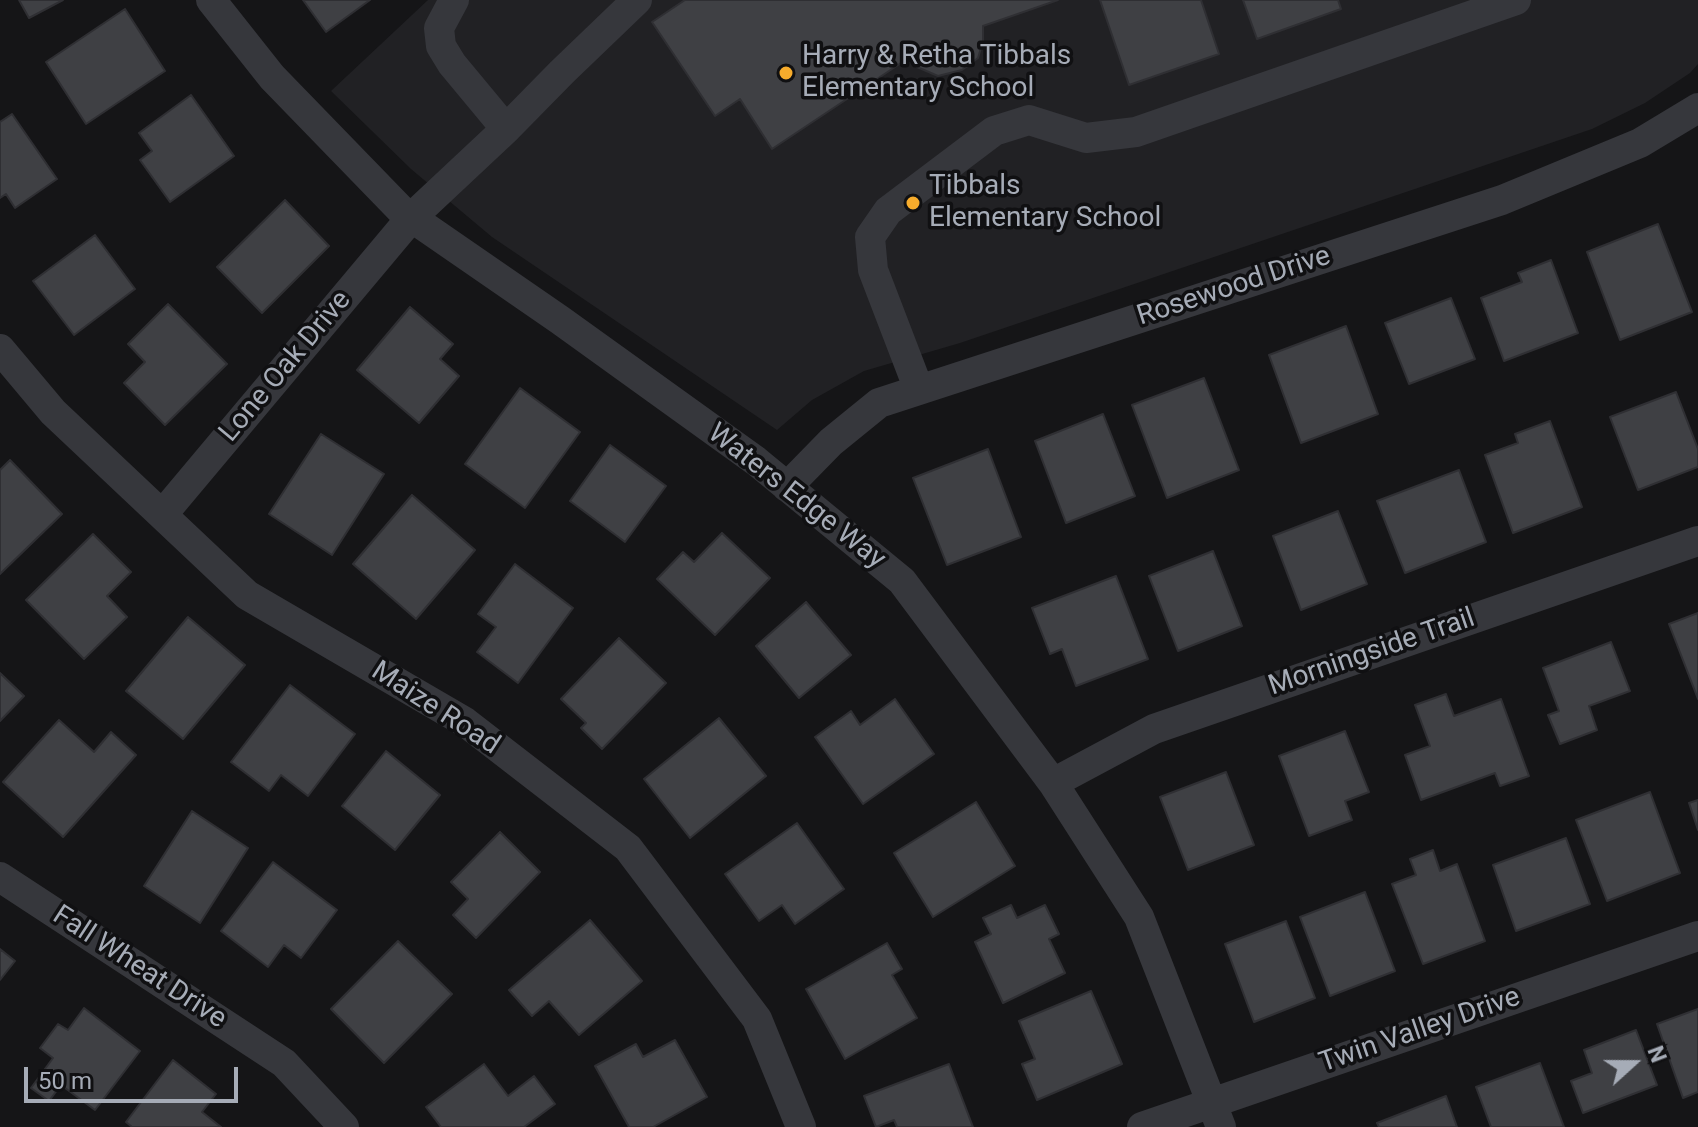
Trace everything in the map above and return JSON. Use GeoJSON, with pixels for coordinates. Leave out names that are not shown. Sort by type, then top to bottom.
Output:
{"type":"FeatureCollection","features":[{"type":"Feature","properties":{"kind":"street","name":"Waters Edge Way"},"geometry":{"type":"LineString","coordinates":[[211,0],[272,77],[402,211],[756,461],[902,581],[1053,783],[1139,917],[1216,1114]]}},
{"type":"Feature","properties":{"kind":"street"},"geometry":{"type":"LineString","coordinates":[[454,0],[439,28],[441,46],[506,129]]}},
{"type":"Feature","properties":{"kind":"street","name":"Lone Oak Drive"},"geometry":{"type":"LineString","coordinates":[[162,515],[411,218],[637,0]]}},
{"type":"Feature","properties":{"kind":"street"},"geometry":{"type":"LineString","coordinates":[[919,390],[873,270],[870,237],[888,211],[994,131],[1029,120],[1086,138],[1136,132],[1516,0]]}},
{"type":"Feature","properties":{"kind":"street","name":"Rosewood Drive"},"geometry":{"type":"LineString","coordinates":[[787,487],[831,442],[879,403],[1502,200],[1640,143],[1698,108]]}},
{"type":"Feature","properties":{"kind":"street","name":"Maize Road"},"geometry":{"type":"LineString","coordinates":[[0,349],[53,412],[247,595],[465,722],[628,848],[757,1019],[801,1127]]}},
{"type":"Feature","properties":{"kind":"street","name":"Morningside Trail"},"geometry":{"type":"LineString","coordinates":[[1053,783],[1154,729],[1698,541]]}},
{"type":"Feature","properties":{"kind":"street","name":"Fall Wheat Drive"},"geometry":{"type":"LineString","coordinates":[[0,877],[284,1063],[344,1127]]}},
{"type":"Feature","properties":{"kind":"street","name":"Twin Valley Drive"},"geometry":{"type":"LineString","coordinates":[[1142,1127],[1216,1114],[1698,936]]}},
{"type":"Feature","properties":{"kind":"shaded area","name":"Tibbals Elementary School"},"geometry":{"type":"Polygon","coordinates":[[[428,0],[1698,0],[1698,64],[1690,73],[1645,103],[1592,129],[960,343],[864,371],[812,400],[777,430],[492,237],[411,169],[331,91],[428,0]]]}},
{"type":"Feature","properties":{"kind":"building"},"geometry":{"type":"Polygon","coordinates":[[[19,0],[63,0],[29,18],[19,0]]]}},
{"type":"Feature","properties":{"kind":"building"},"geometry":{"type":"Polygon","coordinates":[[[303,0],[370,0],[326,32],[303,0]]]}},
{"type":"Feature","properties":{"kind":"building","name":"Harry & Retha Tibbals Elementary School"},"geometry":{"type":"Polygon","coordinates":[[[685,0],[1058,0],[983,26],[978,58],[962,70],[938,76],[907,59],[772,149],[740,99],[715,116],[652,22],[685,0]]]}},
{"type":"Feature","properties":{"kind":"building","name":"Harry & Retha Tibbals Elementary School"},"geometry":{"type":"Polygon","coordinates":[[[1100,0],[1201,0],[1219,54],[1129,85],[1100,0]]]}},
{"type":"Feature","properties":{"kind":"building"},"geometry":{"type":"Polygon","coordinates":[[[1243,0],[1338,0],[1341,9],[1257,39],[1243,0]]]}},
{"type":"Feature","properties":{"kind":"building"},"geometry":{"type":"Polygon","coordinates":[[[125,9],[165,71],[86,124],[46,62],[125,9]]]}},
{"type":"Feature","properties":{"kind":"building"},"geometry":{"type":"Polygon","coordinates":[[[191,95],[234,156],[170,202],[140,160],[152,151],[139,133],[191,95]]]}},
{"type":"Feature","properties":{"kind":"building"},"geometry":{"type":"Polygon","coordinates":[[[12,114],[57,179],[15,208],[6,194],[0,198],[0,122],[12,114]]]}},
{"type":"Feature","properties":{"kind":"building"},"geometry":{"type":"Polygon","coordinates":[[[285,200],[329,246],[262,313],[217,267],[285,200]]]}},
{"type":"Feature","properties":{"kind":"building"},"geometry":{"type":"Polygon","coordinates":[[[1658,224],[1692,312],[1620,340],[1587,252],[1658,224]]]}},
{"type":"Feature","properties":{"kind":"building"},"geometry":{"type":"Polygon","coordinates":[[[95,235],[135,289],[74,335],[33,281],[95,235]]]}},
{"type":"Feature","properties":{"kind":"building"},"geometry":{"type":"Polygon","coordinates":[[[1551,260],[1578,333],[1504,361],[1481,298],[1522,282],[1518,273],[1551,260]]]}},
{"type":"Feature","properties":{"kind":"building"},"geometry":{"type":"Polygon","coordinates":[[[1451,298],[1475,359],[1409,384],[1385,323],[1451,298]]]}},
{"type":"Feature","properties":{"kind":"building"},"geometry":{"type":"Polygon","coordinates":[[[168,304],[227,364],[165,425],[124,383],[145,362],[128,344],[168,304]]]}},
{"type":"Feature","properties":{"kind":"building"},"geometry":{"type":"Polygon","coordinates":[[[410,307],[453,344],[440,359],[459,376],[419,423],[357,370],[410,307]]]}},
{"type":"Feature","properties":{"kind":"building"},"geometry":{"type":"Polygon","coordinates":[[[1346,326],[1378,414],[1301,443],[1269,355],[1346,326]]]}},
{"type":"Feature","properties":{"kind":"building"},"geometry":{"type":"Polygon","coordinates":[[[1204,378],[1239,470],[1167,498],[1132,405],[1204,378]]]}},
{"type":"Feature","properties":{"kind":"building"},"geometry":{"type":"Polygon","coordinates":[[[520,388],[580,432],[525,508],[465,464],[520,388]]]}},
{"type":"Feature","properties":{"kind":"building"},"geometry":{"type":"Polygon","coordinates":[[[1676,392],[1698,449],[1698,467],[1638,490],[1610,417],[1676,392]]]}},
{"type":"Feature","properties":{"kind":"building"},"geometry":{"type":"Polygon","coordinates":[[[1103,414],[1135,496],[1066,523],[1035,441],[1103,414]]]}},
{"type":"Feature","properties":{"kind":"building"},"geometry":{"type":"Polygon","coordinates":[[[1550,421],[1582,507],[1513,533],[1485,455],[1518,443],[1515,434],[1550,421]]]}},
{"type":"Feature","properties":{"kind":"building"},"geometry":{"type":"Polygon","coordinates":[[[321,434],[384,474],[332,555],[269,514],[321,434]]]}},
{"type":"Feature","properties":{"kind":"building"},"geometry":{"type":"Polygon","coordinates":[[[610,445],[666,486],[625,542],[570,501],[610,445]]]}},
{"type":"Feature","properties":{"kind":"building"},"geometry":{"type":"Polygon","coordinates":[[[988,449],[1021,537],[947,565],[913,478],[988,449]]]}},
{"type":"Feature","properties":{"kind":"building"},"geometry":{"type":"Polygon","coordinates":[[[10,460],[62,514],[0,574],[0,470],[10,460]]]}},
{"type":"Feature","properties":{"kind":"building"},"geometry":{"type":"Polygon","coordinates":[[[1459,470],[1486,542],[1405,573],[1377,501],[1459,470]]]}},
{"type":"Feature","properties":{"kind":"building"},"geometry":{"type":"Polygon","coordinates":[[[412,495],[475,550],[416,619],[353,564],[412,495]]]}},
{"type":"Feature","properties":{"kind":"building"},"geometry":{"type":"Polygon","coordinates":[[[1338,511],[1367,584],[1301,610],[1273,536],[1338,511]]]}},
{"type":"Feature","properties":{"kind":"building"},"geometry":{"type":"Polygon","coordinates":[[[722,533],[770,578],[715,635],[657,579],[683,552],[694,562],[722,533]]]}},
{"type":"Feature","properties":{"kind":"building"},"geometry":{"type":"Polygon","coordinates":[[[93,534],[131,572],[107,596],[127,617],[84,659],[26,600],[93,534]]]}},
{"type":"Feature","properties":{"kind":"building"},"geometry":{"type":"Polygon","coordinates":[[[1213,551],[1242,626],[1178,651],[1149,576],[1213,551]]]}},
{"type":"Feature","properties":{"kind":"building"},"geometry":{"type":"Polygon","coordinates":[[[515,564],[573,608],[518,683],[477,652],[496,627],[478,614],[515,564]]]}},
{"type":"Feature","properties":{"kind":"building"},"geometry":{"type":"Polygon","coordinates":[[[1116,576],[1148,659],[1076,686],[1062,649],[1050,654],[1032,608],[1116,576]]]}},
{"type":"Feature","properties":{"kind":"building"},"geometry":{"type":"Polygon","coordinates":[[[806,602],[851,655],[799,698],[756,646],[806,602]]]}},
{"type":"Feature","properties":{"kind":"building"},"geometry":{"type":"Polygon","coordinates":[[[1698,613],[1698,699],[1669,624],[1698,613]]]}},
{"type":"Feature","properties":{"kind":"building"},"geometry":{"type":"Polygon","coordinates":[[[188,617],[245,665],[183,739],[126,691],[188,617]]]}},
{"type":"Feature","properties":{"kind":"building"},"geometry":{"type":"Polygon","coordinates":[[[619,638],[666,683],[602,749],[581,728],[586,723],[561,699],[619,638]]]}},
{"type":"Feature","properties":{"kind":"building"},"geometry":{"type":"Polygon","coordinates":[[[1611,642],[1630,691],[1589,706],[1597,730],[1560,744],[1548,715],[1559,711],[1543,668],[1611,642]]]}},
{"type":"Feature","properties":{"kind":"building"},"geometry":{"type":"Polygon","coordinates":[[[0,673],[24,696],[0,721],[0,673]]]}},
{"type":"Feature","properties":{"kind":"building"},"geometry":{"type":"Polygon","coordinates":[[[290,685],[355,734],[308,796],[281,775],[269,791],[231,762],[290,685]]]}},
{"type":"Feature","properties":{"kind":"building"},"geometry":{"type":"Polygon","coordinates":[[[1446,694],[1454,716],[1501,699],[1529,776],[1500,786],[1495,773],[1421,800],[1405,755],[1430,746],[1415,705],[1446,694]]]}},
{"type":"Feature","properties":{"kind":"building"},"geometry":{"type":"Polygon","coordinates":[[[895,699],[934,754],[863,804],[815,737],[851,711],[860,725],[895,699]]]}},
{"type":"Feature","properties":{"kind":"building"},"geometry":{"type":"Polygon","coordinates":[[[719,718],[766,776],[690,838],[644,779],[719,718]]]}},
{"type":"Feature","properties":{"kind":"building"},"geometry":{"type":"Polygon","coordinates":[[[59,720],[94,752],[111,732],[136,755],[63,837],[3,782],[59,720]]]}},
{"type":"Feature","properties":{"kind":"building"},"geometry":{"type":"Polygon","coordinates":[[[1345,731],[1369,792],[1345,801],[1352,820],[1309,836],[1279,756],[1345,731]]]}},
{"type":"Feature","properties":{"kind":"building"},"geometry":{"type":"Polygon","coordinates":[[[386,751],[440,795],[395,850],[342,806],[386,751]]]}},
{"type":"Feature","properties":{"kind":"building"},"geometry":{"type":"Polygon","coordinates":[[[1226,772],[1254,845],[1188,870],[1160,797],[1226,772]]]}},
{"type":"Feature","properties":{"kind":"building"},"geometry":{"type":"Polygon","coordinates":[[[1650,792],[1680,873],[1607,901],[1576,820],[1650,792]]]}},
{"type":"Feature","properties":{"kind":"building"},"geometry":{"type":"Polygon","coordinates":[[[1698,800],[1698,830],[1689,803],[1698,800]]]}},
{"type":"Feature","properties":{"kind":"building"},"geometry":{"type":"Polygon","coordinates":[[[976,802],[1015,866],[933,917],[894,853],[976,802]]]}},
{"type":"Feature","properties":{"kind":"building"},"geometry":{"type":"Polygon","coordinates":[[[192,811],[248,848],[200,923],[144,886],[192,811]]]}},
{"type":"Feature","properties":{"kind":"building"},"geometry":{"type":"Polygon","coordinates":[[[797,823],[844,889],[795,924],[782,905],[759,921],[725,874],[797,823]]]}},
{"type":"Feature","properties":{"kind":"building"},"geometry":{"type":"Polygon","coordinates":[[[500,832],[540,872],[476,938],[453,915],[468,899],[451,882],[500,832]]]}},
{"type":"Feature","properties":{"kind":"building"},"geometry":{"type":"Polygon","coordinates":[[[1566,838],[1590,904],[1516,931],[1493,865],[1566,838]]]}},
{"type":"Feature","properties":{"kind":"building"},"geometry":{"type":"Polygon","coordinates":[[[1433,850],[1440,871],[1457,864],[1485,941],[1423,964],[1392,884],[1416,875],[1410,859],[1433,850]]]}},
{"type":"Feature","properties":{"kind":"building"},"geometry":{"type":"Polygon","coordinates":[[[273,862],[337,910],[301,958],[284,945],[268,967],[221,931],[273,862]]]}},
{"type":"Feature","properties":{"kind":"building"},"geometry":{"type":"Polygon","coordinates":[[[1365,892],[1395,971],[1330,996],[1300,917],[1365,892]]]}},
{"type":"Feature","properties":{"kind":"building"},"geometry":{"type":"Polygon","coordinates":[[[1011,905],[1017,918],[1045,905],[1059,934],[1049,939],[1065,973],[1003,1003],[975,942],[991,934],[983,918],[1011,905]]]}},
{"type":"Feature","properties":{"kind":"building"},"geometry":{"type":"Polygon","coordinates":[[[590,920],[642,981],[579,1035],[549,1001],[532,1016],[509,990],[590,920]]]}},
{"type":"Feature","properties":{"kind":"building"},"geometry":{"type":"Polygon","coordinates":[[[1286,921],[1315,998],[1254,1022],[1225,944],[1286,921]]]}},
{"type":"Feature","properties":{"kind":"building"},"geometry":{"type":"Polygon","coordinates":[[[398,941],[452,994],[384,1063],[331,1009],[398,941]]]}},
{"type":"Feature","properties":{"kind":"building"},"geometry":{"type":"Polygon","coordinates":[[[887,943],[902,969],[892,975],[917,1018],[845,1059],[806,989],[887,943]]]}},
{"type":"Feature","properties":{"kind":"building"},"geometry":{"type":"Polygon","coordinates":[[[0,949],[15,961],[0,980],[0,949]]]}},
{"type":"Feature","properties":{"kind":"building"},"geometry":{"type":"Polygon","coordinates":[[[1091,991],[1122,1064],[1037,1100],[1022,1064],[1035,1059],[1019,1021],[1091,991]]]}},
{"type":"Feature","properties":{"kind":"building"},"geometry":{"type":"Polygon","coordinates":[[[84,1008],[140,1051],[95,1110],[61,1085],[49,1101],[31,1088],[53,1058],[40,1048],[58,1024],[68,1030],[84,1008]]]}},
{"type":"Feature","properties":{"kind":"building"},"geometry":{"type":"Polygon","coordinates":[[[1698,1009],[1698,1092],[1683,1098],[1657,1024],[1698,1009]]]}},
{"type":"Feature","properties":{"kind":"building"},"geometry":{"type":"Polygon","coordinates":[[[1636,1030],[1657,1085],[1583,1113],[1571,1081],[1592,1073],[1584,1050],[1636,1030]]]}},
{"type":"Feature","properties":{"kind":"building"},"geometry":{"type":"Polygon","coordinates":[[[675,1040],[707,1097],[653,1127],[629,1127],[595,1066],[636,1044],[643,1057],[675,1040]]]}},
{"type":"Feature","properties":{"kind":"building"},"geometry":{"type":"Polygon","coordinates":[[[173,1060],[216,1094],[202,1112],[221,1127],[132,1127],[126,1122],[173,1060]]]}},
{"type":"Feature","properties":{"kind":"building"},"geometry":{"type":"Polygon","coordinates":[[[1540,1063],[1564,1127],[1491,1127],[1476,1087],[1540,1063]]]}},
{"type":"Feature","properties":{"kind":"building"},"geometry":{"type":"Polygon","coordinates":[[[484,1064],[508,1096],[534,1076],[555,1104],[524,1127],[441,1127],[426,1107],[484,1064]]]}},
{"type":"Feature","properties":{"kind":"building"},"geometry":{"type":"Polygon","coordinates":[[[949,1064],[973,1127],[897,1127],[894,1120],[876,1127],[864,1096],[949,1064]]]}},
{"type":"Feature","properties":{"kind":"building"},"geometry":{"type":"Polygon","coordinates":[[[1446,1096],[1457,1127],[1379,1127],[1377,1123],[1446,1096]]]}},
{"type":"Feature","properties":{"kind":"place","name":"Harry & Retha Tibbals Elementary School"},"geometry":{"type":"Point","coordinates":[786,73]}},
{"type":"Feature","properties":{"kind":"place","name":"Tibbals Elementary School"},"geometry":{"type":"Point","coordinates":[913,203]}}]}
